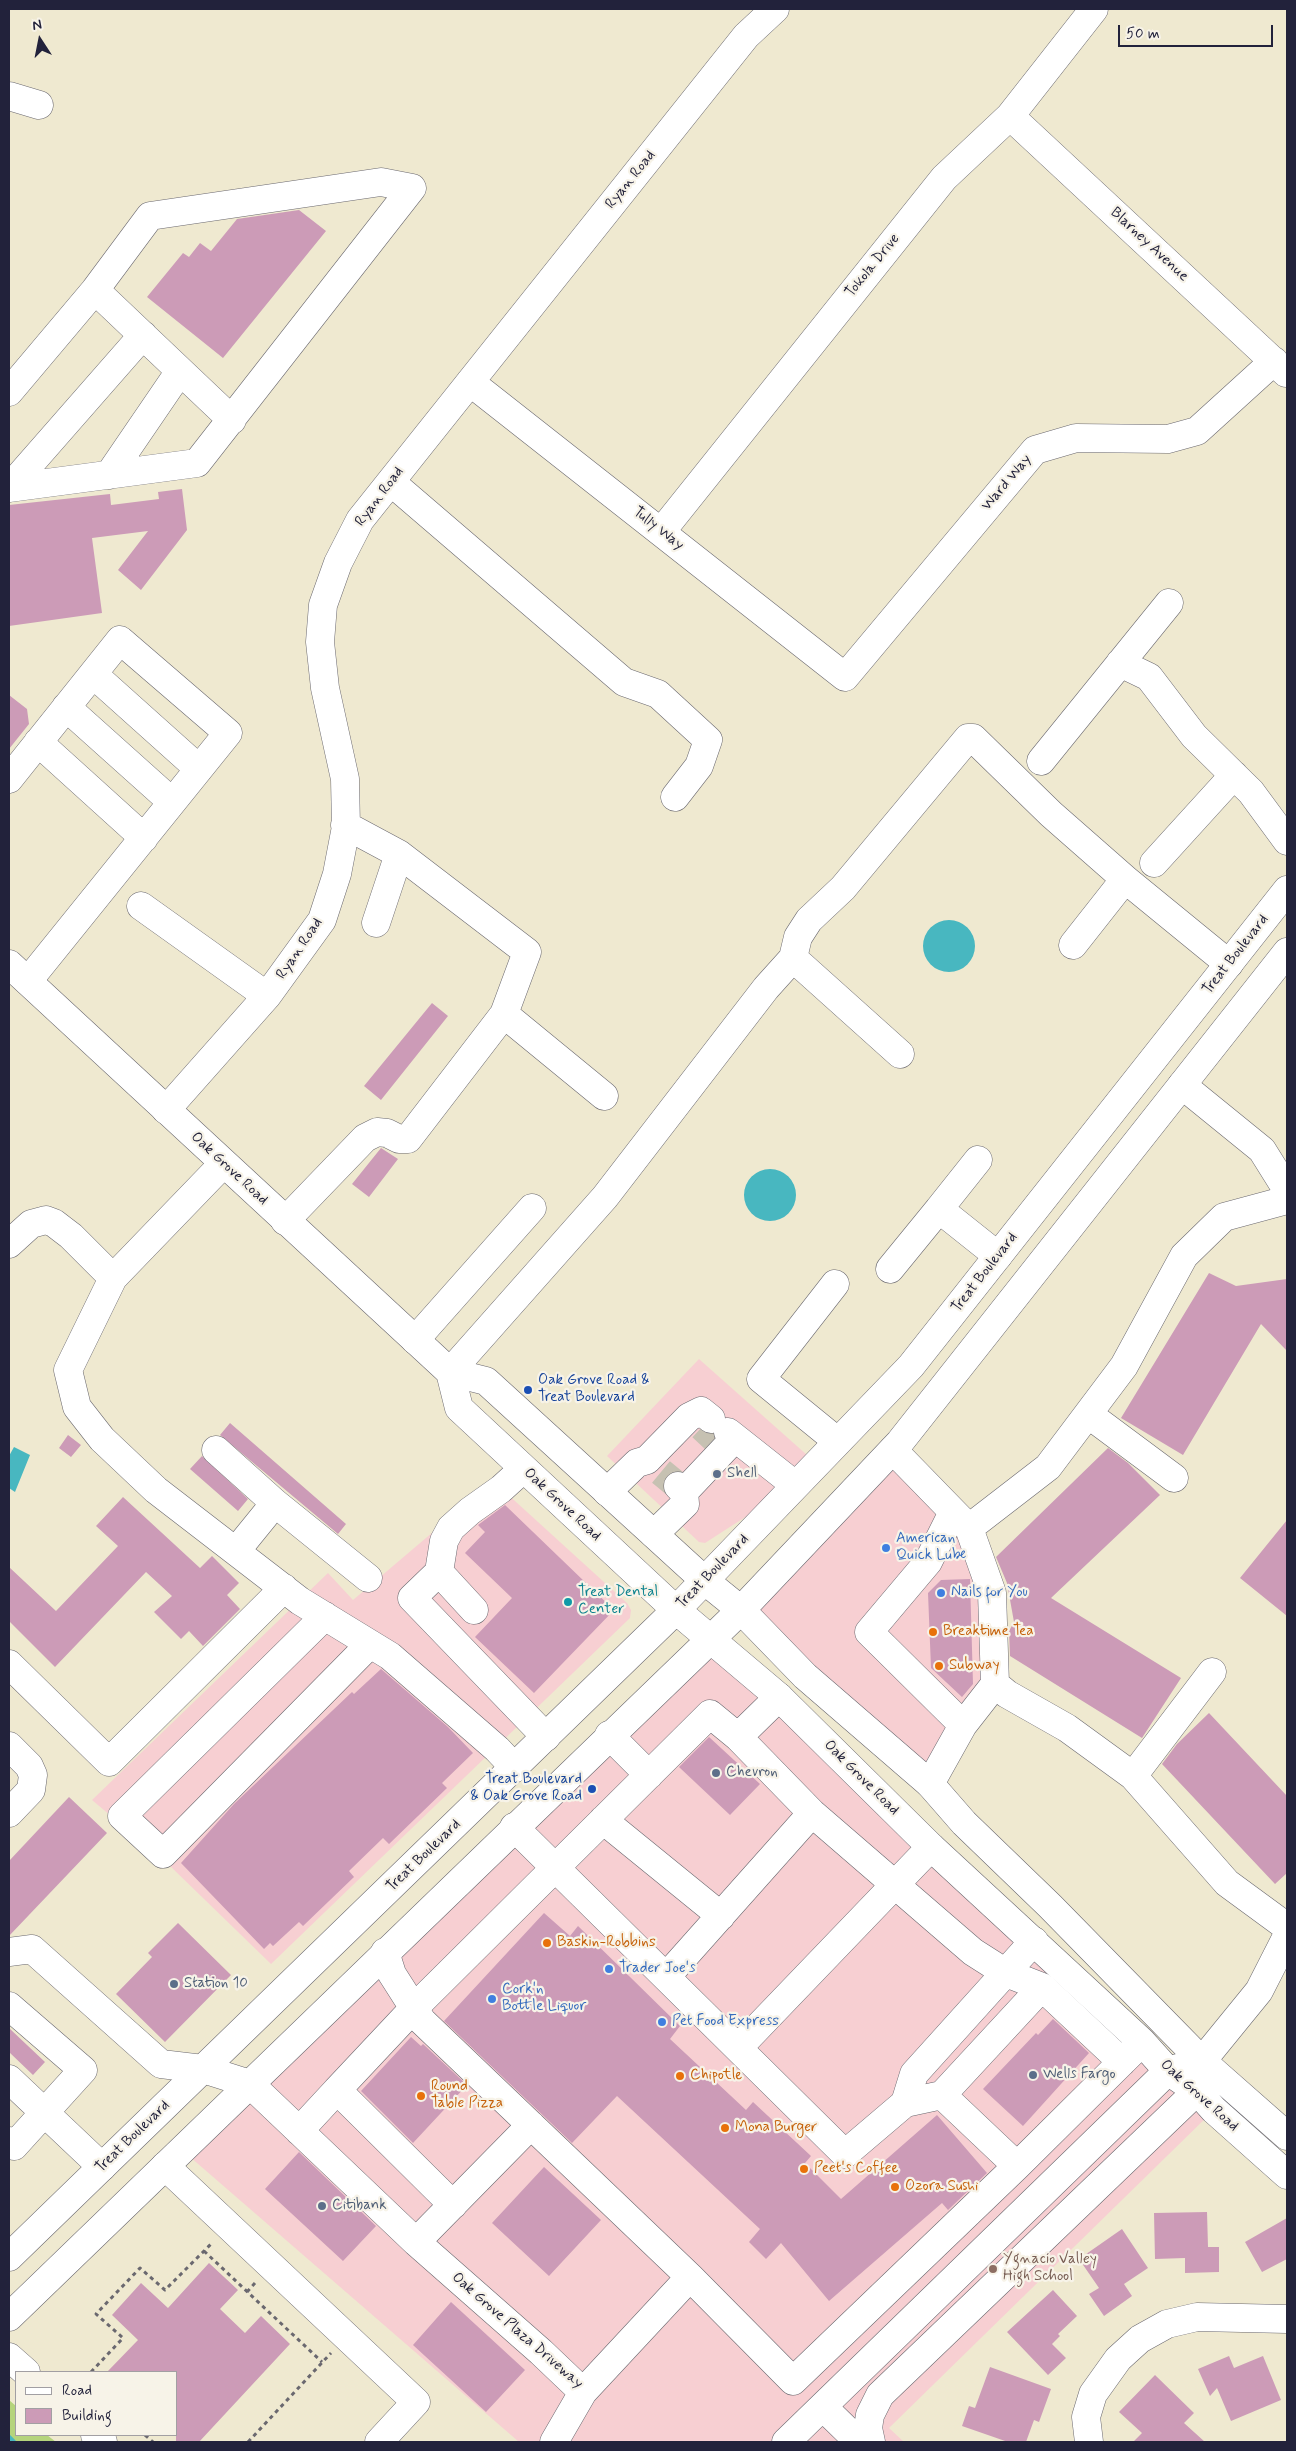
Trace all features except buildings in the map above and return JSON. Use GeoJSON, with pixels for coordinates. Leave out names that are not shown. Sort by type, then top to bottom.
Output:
{"type":"FeatureCollection","features":[{"type":"Feature","properties":{"kind":"main road","name":"Ryan Road"},"geometry":{"type":"LineString","coordinates":[[166,1110],[267,996],[322,920],[337,874],[345,825],[345,779],[325,688],[320,642],[323,605],[338,563],[360,520],[746,36],[775,9]]}},
{"type":"Feature","properties":{"kind":"main road","name":"Tokola Drive"},"geometry":{"type":"LineString","coordinates":[[661,532],[944,178],[1010,116],[1094,9]]}},
{"type":"Feature","properties":{"kind":"main road"},"geometry":{"type":"LineString","coordinates":[[9,96],[39,104]]}},
{"type":"Feature","properties":{"kind":"main road","name":"Blarney Avenue"},"geometry":{"type":"LineString","coordinates":[[1010,116],[1281,368]]}},
{"type":"Feature","properties":{"kind":"main road"},"geometry":{"type":"LineString","coordinates":[[9,392],[95,290],[150,216],[381,182],[412,188],[197,463],[9,488]]}},
{"type":"Feature","properties":{"kind":"main road"},"geometry":{"type":"LineString","coordinates":[[95,290],[232,420]]}},
{"type":"Feature","properties":{"kind":"main road"},"geometry":{"type":"LineString","coordinates":[[9,488],[143,335]]}},
{"type":"Feature","properties":{"kind":"main road","name":"Ward Way"},"geometry":{"type":"LineString","coordinates":[[845,677],[1035,450],[1076,438],[1168,439],[1197,431],[1281,368]]}},
{"type":"Feature","properties":{"kind":"main road"},"geometry":{"type":"LineString","coordinates":[[109,475],[180,371]]}},
{"type":"Feature","properties":{"kind":"main road","name":"Tully Way"},"geometry":{"type":"LineString","coordinates":[[470,382],[845,677]]}},
{"type":"Feature","properties":{"kind":"main road"},"geometry":{"type":"LineString","coordinates":[[391,482],[624,682],[658,694],[708,740],[699,766],[675,797]]}},
{"type":"Feature","properties":{"kind":"main road"},"geometry":{"type":"LineString","coordinates":[[1041,761],[1169,603]]}},
{"type":"Feature","properties":{"kind":"main road"},"geometry":{"type":"LineString","coordinates":[[9,779],[120,640],[228,732],[144,838],[18,973]]}},
{"type":"Feature","properties":{"kind":"main road"},"geometry":{"type":"LineString","coordinates":[[1120,663],[1149,677],[1194,736],[1251,792],[1287,841]]}},
{"type":"Feature","properties":{"kind":"main road"},"geometry":{"type":"LineString","coordinates":[[93,674],[200,768]]}},
{"type":"Feature","properties":{"kind":"main road"},"geometry":{"type":"LineString","coordinates":[[66,707],[172,802]]}},
{"type":"Feature","properties":{"kind":"main road"},"geometry":{"type":"LineString","coordinates":[[450,1372],[605,1197],[766,988],[793,958],[798,937],[818,908],[843,888],[968,738],[973,738],[1052,814],[1125,879],[1229,964]]}},
{"type":"Feature","properties":{"kind":"main road"},"geometry":{"type":"LineString","coordinates":[[38,742],[144,838]]}},
{"type":"Feature","properties":{"kind":"main road"},"geometry":{"type":"LineString","coordinates":[[1154,863],[1234,775]]}},
{"type":"Feature","properties":{"kind":"main road"},"geometry":{"type":"LineString","coordinates":[[285,1221],[365,1138],[377,1132],[387,1133],[399,1139],[408,1139],[504,1014],[527,952],[399,854],[345,825]]}},
{"type":"Feature","properties":{"kind":"main road"},"geometry":{"type":"LineString","coordinates":[[376,923],[399,854]]}},
{"type":"Feature","properties":{"kind":"main road"},"geometry":{"type":"LineString","coordinates":[[1073,945],[1125,879]]}},
{"type":"Feature","properties":{"kind":"main road","name":"Treat Boulevard"},"geometry":{"type":"LineString","coordinates":[[9,2257],[676,1610],[911,1366],[1287,890]]}},
{"type":"Feature","properties":{"kind":"main road"},"geometry":{"type":"LineString","coordinates":[[141,906],[267,996]]}},
{"type":"Feature","properties":{"kind":"main road"},"geometry":{"type":"LineString","coordinates":[[9,2316],[609,1735],[741,1610],[892,1450],[1287,952]]}},
{"type":"Feature","properties":{"kind":"main road"},"geometry":{"type":"LineString","coordinates":[[793,958],[900,1054]]}},
{"type":"Feature","properties":{"kind":"main road","name":"Oak Grove Road"},"geometry":{"type":"LineString","coordinates":[[18,973],[450,1372],[486,1381],[704,1580],[741,1610],[805,1676],[930,1784],[964,1823],[1050,1906],[1202,2061],[1287,2136]]}},
{"type":"Feature","properties":{"kind":"main road"},"geometry":{"type":"LineString","coordinates":[[504,1014],[604,1096]]}},
{"type":"Feature","properties":{"kind":"main road"},"geometry":{"type":"LineString","coordinates":[[1182,1085],[1262,1150],[1287,1190]]}},
{"type":"Feature","properties":{"kind":"main road"},"geometry":{"type":"LineString","coordinates":[[890,1268],[978,1160]]}},
{"type":"Feature","properties":{"kind":"main road"},"geometry":{"type":"LineString","coordinates":[[223,1164],[113,1278],[68,1370],[77,1407],[102,1439],[156,1490],[284,1588],[390,1656],[497,1749],[514,1768]]}},
{"type":"Feature","properties":{"kind":"main road"},"geometry":{"type":"LineString","coordinates":[[963,1725],[869,1632],[961,1520],[1048,1467],[1124,1366],[1184,1256],[1224,1217],[1287,1200]]}},
{"type":"Feature","properties":{"kind":"main road"},"geometry":{"type":"LineString","coordinates":[[415,1340],[532,1208]]}},
{"type":"Feature","properties":{"kind":"main road"},"geometry":{"type":"LineString","coordinates":[[939,1209],[998,1256]]}},
{"type":"Feature","properties":{"kind":"main road"},"geometry":{"type":"LineString","coordinates":[[9,1244],[31,1224],[46,1220],[54,1223],[71,1236],[113,1278]]}},
{"type":"Feature","properties":{"kind":"main road"},"geometry":{"type":"LineString","coordinates":[[835,1284],[761,1379],[837,1441]]}},
{"type":"Feature","properties":{"kind":"main road","name":"Oak Grove Road"},"geometry":{"type":"LineString","coordinates":[[450,1372],[459,1408],[676,1610],[779,1697],[931,1847],[1142,2042],[1168,2071],[1197,2091],[1287,2175]]}},
{"type":"Feature","properties":{"kind":"main road"},"geometry":{"type":"LineString","coordinates":[[1088,1414],[1174,1478]]}},
{"type":"Feature","properties":{"kind":"main road"},"geometry":{"type":"LineString","coordinates":[[673,1472],[716,1432]]}},
{"type":"Feature","properties":{"kind":"main road"},"geometry":{"type":"LineString","coordinates":[[673,1472],[716,1432]]}},
{"type":"Feature","properties":{"kind":"main road"},"geometry":{"type":"LineString","coordinates":[[716,1432],[795,1486]]}},
{"type":"Feature","properties":{"kind":"main road"},"geometry":{"type":"LineString","coordinates":[[216,1450],[275,1503],[368,1578]]}},
{"type":"Feature","properties":{"kind":"main road"},"geometry":{"type":"LineString","coordinates":[[892,1450],[941,1497],[961,1520],[992,1593],[995,1684],[963,1725],[930,1784]]}},
{"type":"Feature","properties":{"kind":"main road"},"geometry":{"type":"LineString","coordinates":[[607,1492],[637,1463],[673,1472]]}},
{"type":"Feature","properties":{"kind":"main road"},"geometry":{"type":"LineString","coordinates":[[523,1469],[501,1489],[470,1511],[451,1528],[444,1541],[439,1572],[412,1598],[546,1738]]}},
{"type":"Feature","properties":{"kind":"main road"},"geometry":{"type":"LineString","coordinates":[[654,1534],[685,1504],[673,1472]]}},
{"type":"Feature","properties":{"kind":"main road"},"geometry":{"type":"LineString","coordinates":[[236,1551],[275,1503]]}},
{"type":"Feature","properties":{"kind":"main road"},"geometry":{"type":"LineString","coordinates":[[439,1572],[474,1610]]}},
{"type":"Feature","properties":{"kind":"main road"},"geometry":{"type":"LineString","coordinates":[[9,1664],[110,1762],[284,1588]]}},
{"type":"Feature","properties":{"kind":"main road"},"geometry":{"type":"LineString","coordinates":[[325,1616],[122,1816],[163,1854],[370,1644]]}},
{"type":"Feature","properties":{"kind":"main road"},"geometry":{"type":"LineString","coordinates":[[1133,1776],[1212,1672]]}},
{"type":"Feature","properties":{"kind":"main road"},"geometry":{"type":"LineString","coordinates":[[995,1684],[1007,1694],[1067,1728],[1133,1776],[1227,1883],[1287,1927]]}},
{"type":"Feature","properties":{"kind":"main road"},"geometry":{"type":"LineString","coordinates":[[738,1737],[779,1697]]}},
{"type":"Feature","properties":{"kind":"main road"},"geometry":{"type":"LineString","coordinates":[[299,2131],[414,2008],[710,1714],[738,1737],[812,1813],[973,1952],[1006,1972],[1042,1987],[1122,2062]]}},
{"type":"Feature","properties":{"kind":"main road"},"geometry":{"type":"LineString","coordinates":[[609,1735],[649,1775]]}},
{"type":"Feature","properties":{"kind":"main road"},"geometry":{"type":"LineString","coordinates":[[9,1746],[28,1766],[33,1775],[31,1790],[9,1813]]}},
{"type":"Feature","properties":{"kind":"main road"},"geometry":{"type":"LineString","coordinates":[[666,1977],[812,1813]]}},
{"type":"Feature","properties":{"kind":"main road"},"geometry":{"type":"LineString","coordinates":[[604,1820],[721,1916]]}},
{"type":"Feature","properties":{"kind":"main road"},"geometry":{"type":"LineString","coordinates":[[514,1827],[845,2154],[905,2104],[942,2095],[1042,1987]]}},
{"type":"Feature","properties":{"kind":"main road"},"geometry":{"type":"LineString","coordinates":[[738,2048],[931,1847]]}},
{"type":"Feature","properties":{"kind":"main road"},"geometry":{"type":"LineString","coordinates":[[871,2442],[868,2428],[870,2415],[880,2395],[1197,2091],[1202,2061],[1259,1991],[1287,1936]]}},
{"type":"Feature","properties":{"kind":"main road"},"geometry":{"type":"LineString","coordinates":[[905,2104],[914,2074],[1034,1941]]}},
{"type":"Feature","properties":{"kind":"main road"},"geometry":{"type":"LineString","coordinates":[[9,1952],[32,1949],[161,2064],[203,2069],[250,2084]]}},
{"type":"Feature","properties":{"kind":"main road"},"geometry":{"type":"LineString","coordinates":[[385,1952],[392,1974],[422,2021],[690,2277],[793,2381],[1017,2166],[1142,2042]]}},
{"type":"Feature","properties":{"kind":"main road"},"geometry":{"type":"LineString","coordinates":[[9,2006],[82,2070],[14,2146],[9,2141]]}},
{"type":"Feature","properties":{"kind":"main road"},"geometry":{"type":"LineString","coordinates":[[786,2442],[1168,2071],[1202,2061]]}},
{"type":"Feature","properties":{"kind":"main road"},"geometry":{"type":"LineString","coordinates":[[9,2079],[102,2167]]}},
{"type":"Feature","properties":{"kind":"main road","name":"Oak Grove Plaza Driveway"},"geometry":{"type":"LineString","coordinates":[[250,2084],[416,2242],[541,2352],[583,2392],[690,2277]]}},
{"type":"Feature","properties":{"kind":"main road"},"geometry":{"type":"LineString","coordinates":[[337,2090],[453,2205]]}},
{"type":"Feature","properties":{"kind":"main road"},"geometry":{"type":"LineString","coordinates":[[942,2095],[1017,2166]]}},
{"type":"Feature","properties":{"kind":"main road"},"geometry":{"type":"LineString","coordinates":[[416,2242],[531,2125]]}},
{"type":"Feature","properties":{"kind":"main road"},"geometry":{"type":"LineString","coordinates":[[165,2166],[227,2227],[416,2402],[379,2442]]}},
{"type":"Feature","properties":{"kind":"main road"},"geometry":{"type":"LineString","coordinates":[[1089,2442],[1086,2417],[1093,2394],[1118,2359],[1140,2339],[1167,2324],[1197,2316],[1287,2319]]}},
{"type":"Feature","properties":{"kind":"main road"},"geometry":{"type":"LineString","coordinates":[[9,2356],[25,2371]]}},
{"type":"Feature","properties":{"kind":"main road"},"geometry":{"type":"LineString","coordinates":[[554,2442],[583,2392]]}},
{"type":"Feature","properties":{"kind":"main road"},"geometry":{"type":"LineString","coordinates":[[823,2407],[859,2442]]}},
{"type":"Feature","properties":{"kind":"path"},"geometry":{"type":"LineString","coordinates":[[92,2371],[123,2338],[96,2314],[140,2268],[165,2290],[227,2227]]}},
{"type":"Feature","properties":{"kind":"path"},"geometry":{"type":"LineString","coordinates":[[204,2251],[322,2362]]}},
{"type":"Feature","properties":{"kind":"path"},"geometry":{"type":"LineString","coordinates":[[248,2442],[345,2337]]}},
{"type":"Feature","properties":{"kind":"shaded area"},"geometry":{"type":"Polygon","coordinates":[[[699,1359],[816,1463],[795,1485],[705,1543],[699,1542],[607,1456],[699,1359]]]}},
{"type":"Feature","properties":{"kind":"shaded area"},"geometry":{"type":"Polygon","coordinates":[[[893,1450],[969,1528],[993,1667],[930,1784],[741,1610],[893,1450]]]}},
{"type":"Feature","properties":{"kind":"shaded area"},"geometry":{"type":"Polygon","coordinates":[[[493,1481],[627,1603],[631,1610],[630,1618],[271,1964],[168,1864],[92,1800],[328,1573],[353,1600],[493,1481]]]}},
{"type":"Feature","properties":{"kind":"shaded area"},"geometry":{"type":"Polygon","coordinates":[[[711,1638],[1214,2110],[889,2428],[904,2442],[519,2442],[182,2150],[711,1638]]]}},
{"type":"Feature","properties":{"kind":"green space"},"geometry":{"type":"Polygon","coordinates":[[[9,2400],[15,2405],[15,2436],[48,2436],[56,2442],[9,2442],[9,2400]]]}},
{"type":"Feature","properties":{"kind":"water"},"geometry":{"type":"Polygon","coordinates":[[[949,920],[959,922],[967,928],[973,936],[975,946],[973,956],[967,964],[959,970],[949,972],[939,970],[931,964],[925,956],[923,946],[925,936],[931,928],[939,922],[949,920]]]}},
{"type":"Feature","properties":{"kind":"water"},"geometry":{"type":"Polygon","coordinates":[[[770,1169],[780,1171],[788,1177],[794,1185],[796,1195],[794,1205],[788,1213],[780,1219],[770,1221],[760,1219],[752,1213],[746,1205],[744,1195],[746,1185],[752,1177],[760,1171],[770,1169]]]}},
{"type":"Feature","properties":{"kind":"water"},"geometry":{"type":"Polygon","coordinates":[[[14,1447],[30,1455],[15,1492],[9,1488],[9,1456],[14,1447]]]}},
{"type":"Feature","properties":{"kind":"waterway"},"geometry":{"type":"LineString","coordinates":[[9,2438],[13,2442]]}},
{"type":"Feature","properties":{"kind":"tunnel"},"geometry":{"type":"LineString","coordinates":[[702,1427],[718,1442]]}},
{"type":"Feature","properties":{"kind":"tunnel"},"geometry":{"type":"LineString","coordinates":[[661,1472],[678,1486]]}},
{"type":"Feature","properties":{"kind":"place","name":"Oak Grove Road & Treat Boulevard"},"geometry":{"type":"Point","coordinates":[528,1390]}},
{"type":"Feature","properties":{"kind":"place","name":"Shell"},"geometry":{"type":"Point","coordinates":[717,1474]}},
{"type":"Feature","properties":{"kind":"place","name":"American Quick Lube"},"geometry":{"type":"Point","coordinates":[886,1548]}},
{"type":"Feature","properties":{"kind":"place","name":"Nails for You"},"geometry":{"type":"Point","coordinates":[941,1593]}},
{"type":"Feature","properties":{"kind":"place","name":"Treat Dental Center"},"geometry":{"type":"Point","coordinates":[568,1602]}},
{"type":"Feature","properties":{"kind":"place","name":"Breaktime Tea"},"geometry":{"type":"Point","coordinates":[933,1632]}},
{"type":"Feature","properties":{"kind":"place","name":"Subway"},"geometry":{"type":"Point","coordinates":[939,1666]}},
{"type":"Feature","properties":{"kind":"place","name":"Chevron"},"geometry":{"type":"Point","coordinates":[716,1773]}},
{"type":"Feature","properties":{"kind":"place","name":"Treat Boulevard & Oak Grove Road"},"geometry":{"type":"Point","coordinates":[592,1789]}},
{"type":"Feature","properties":{"kind":"place","name":"Baskin-Robbins"},"geometry":{"type":"Point","coordinates":[547,1943]}},
{"type":"Feature","properties":{"kind":"place","name":"Trader Joe's"},"geometry":{"type":"Point","coordinates":[609,1969]}},
{"type":"Feature","properties":{"kind":"place","name":"Station 10"},"geometry":{"type":"Point","coordinates":[174,1984]}},
{"type":"Feature","properties":{"kind":"place","name":"Cork'n Bottle Liquor"},"geometry":{"type":"Point","coordinates":[492,1999]}},
{"type":"Feature","properties":{"kind":"place","name":"Pet Food Express"},"geometry":{"type":"Point","coordinates":[662,2022]}},
{"type":"Feature","properties":{"kind":"place","name":"Wells Fargo"},"geometry":{"type":"Point","coordinates":[1033,2075]}},
{"type":"Feature","properties":{"kind":"place","name":"Chipotle"},"geometry":{"type":"Point","coordinates":[680,2076]}},
{"type":"Feature","properties":{"kind":"place","name":"Round Table Pizza"},"geometry":{"type":"Point","coordinates":[421,2096]}},
{"type":"Feature","properties":{"kind":"place","name":"Mona Burger"},"geometry":{"type":"Point","coordinates":[725,2128]}},
{"type":"Feature","properties":{"kind":"place","name":"Peet's Coffee"},"geometry":{"type":"Point","coordinates":[804,2169]}},
{"type":"Feature","properties":{"kind":"place","name":"Ozora Sushi"},"geometry":{"type":"Point","coordinates":[895,2187]}},
{"type":"Feature","properties":{"kind":"place","name":"Citibank"},"geometry":{"type":"Point","coordinates":[322,2206]}},
{"type":"Feature","properties":{"kind":"place","name":"Ygnacio Valley High School"},"geometry":{"type":"Point","coordinates":[993,2269]}}]}
